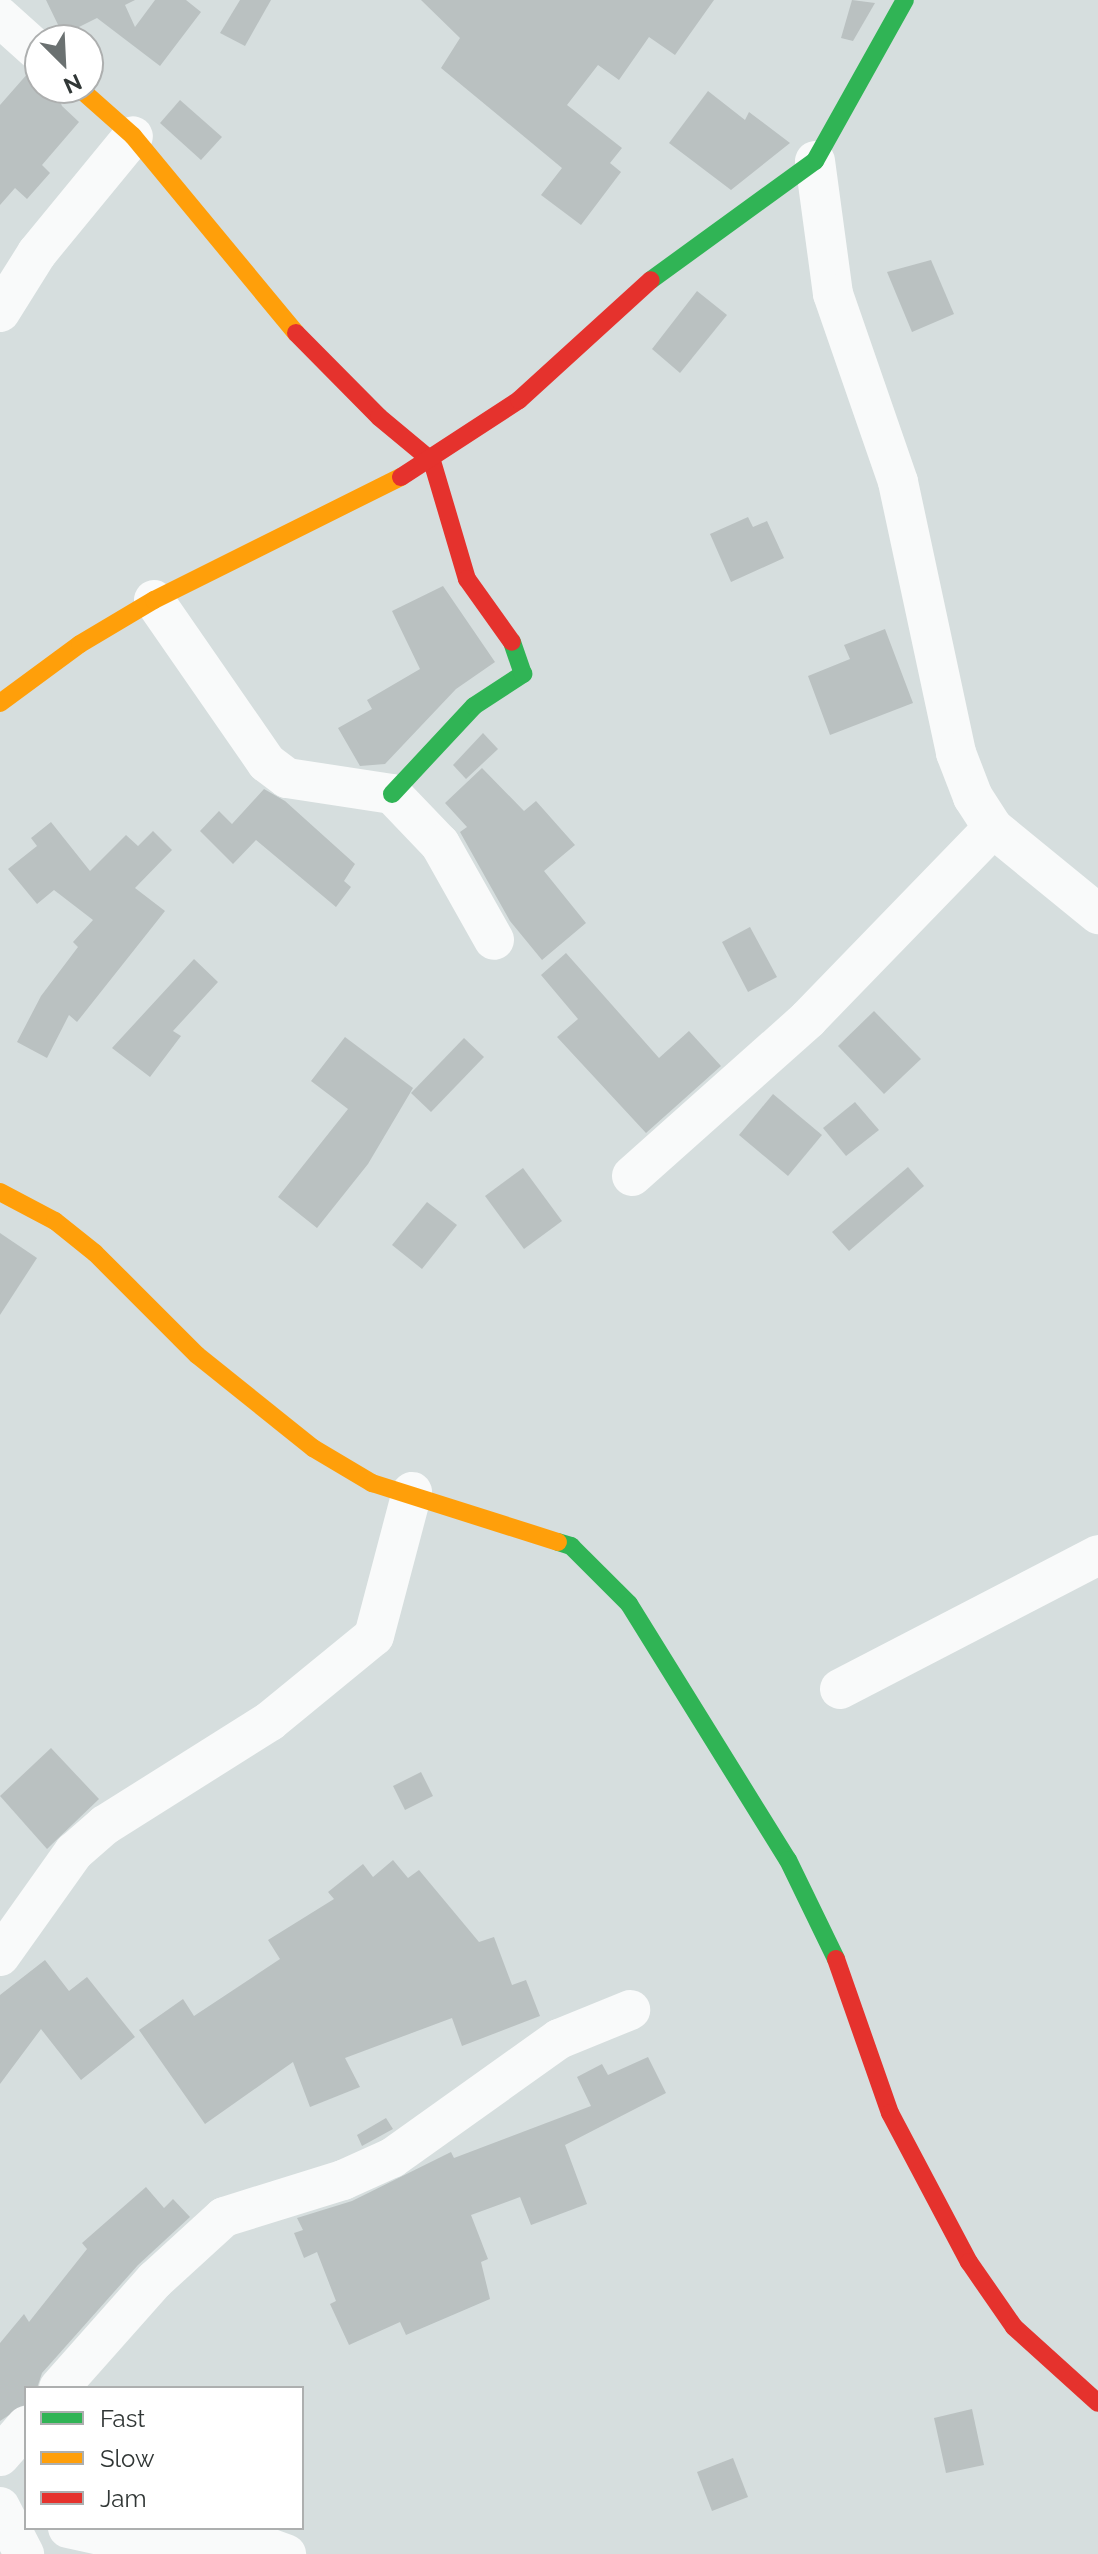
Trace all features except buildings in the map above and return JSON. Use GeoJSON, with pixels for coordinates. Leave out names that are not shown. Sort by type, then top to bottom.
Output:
{"type":"FeatureCollection","features":[{"type":"Feature","properties":{"kind":"street"},"geometry":{"type":"LineString","coordinates":[[0,703],[80,644],[154,600],[432,461],[519,400],[665,267],[815,161],[905,0]]}},
{"type":"Feature","properties":{"kind":"street"},"geometry":{"type":"LineString","coordinates":[[0,17],[24,39]]}},
{"type":"Feature","properties":{"kind":"street"},"geometry":{"type":"LineString","coordinates":[[97,104],[133,136],[265,302],[379,417],[432,461],[467,579],[518,651],[523,674],[474,706],[392,794]]}},
{"type":"Feature","properties":{"kind":"street"},"geometry":{"type":"LineString","coordinates":[[0,312],[37,253],[133,136]]}},
{"type":"Feature","properties":{"kind":"street"},"geometry":{"type":"LineString","coordinates":[[815,161],[833,294],[898,482],[956,753],[973,797],[993,828],[1098,914]]}},
{"type":"Feature","properties":{"kind":"street"},"geometry":{"type":"LineString","coordinates":[[154,600],[267,763],[287,778],[392,794],[440,844],[494,940]]}},
{"type":"Feature","properties":{"kind":"street"},"geometry":{"type":"LineString","coordinates":[[632,1176],[808,1019],[993,828]]}},
{"type":"Feature","properties":{"kind":"street"},"geometry":{"type":"LineString","coordinates":[[0,1192],[55,1221],[95,1253],[197,1355],[313,1448],[372,1483],[412,1492],[571,1546],[629,1604],[788,1860],[826,1934],[860,2016],[868,2054],[890,2113],[969,2262],[1014,2327],[1098,2403]]}},
{"type":"Feature","properties":{"kind":"street"},"geometry":{"type":"LineString","coordinates":[[0,1956],[44,1889],[84,1843],[144,1798],[270,1721],[374,1636],[412,1492]]}},
{"type":"Feature","properties":{"kind":"street"},"geometry":{"type":"LineString","coordinates":[[840,1689],[1098,1555]]}},
{"type":"Feature","properties":{"kind":"street"},"geometry":{"type":"LineString","coordinates":[[61,2386],[155,2280],[224,2217],[343,2180],[392,2158],[559,2039],[630,2010]]}},
{"type":"Feature","properties":{"kind":"street"},"geometry":{"type":"LineString","coordinates":[[0,2456],[24,2428]]}},
{"type":"Feature","properties":{"kind":"street"},"geometry":{"type":"LineString","coordinates":[[10,2510],[24,2554]]}},
{"type":"Feature","properties":{"kind":"street"},"geometry":{"type":"LineString","coordinates":[[77,2530],[114,2538],[258,2544],[286,2554]]}},
{"type":"Feature","properties":{"kind":"traffic: fast"},"geometry":{"type":"LineString","coordinates":[[651,280],[815,161],[905,0]]}},
{"type":"Feature","properties":{"kind":"traffic: fast"},"geometry":{"type":"LineString","coordinates":[[392,794],[474,706],[523,674],[512,642]]}},
{"type":"Feature","properties":{"kind":"traffic: fast"},"geometry":{"type":"LineString","coordinates":[[558,1542],[571,1546],[629,1604],[788,1860],[836,1959]]}},
{"type":"Feature","properties":{"kind":"traffic: slow"},"geometry":{"type":"LineString","coordinates":[[97,104],[133,136],[296,333]]}},
{"type":"Feature","properties":{"kind":"traffic: slow"},"geometry":{"type":"LineString","coordinates":[[0,703],[80,644],[154,600],[401,477]]}},
{"type":"Feature","properties":{"kind":"traffic: slow"},"geometry":{"type":"LineString","coordinates":[[0,1192],[55,1221],[95,1253],[197,1355],[313,1448],[372,1483],[558,1542]]}},
{"type":"Feature","properties":{"kind":"traffic: jam"},"geometry":{"type":"LineString","coordinates":[[401,477],[519,400],[651,280]]}},
{"type":"Feature","properties":{"kind":"traffic: jam"},"geometry":{"type":"LineString","coordinates":[[296,333],[379,417],[432,461],[467,579],[512,642]]}},
{"type":"Feature","properties":{"kind":"traffic: jam"},"geometry":{"type":"LineString","coordinates":[[836,1959],[890,2113],[969,2262],[1014,2327],[1098,2403]]}}]}
